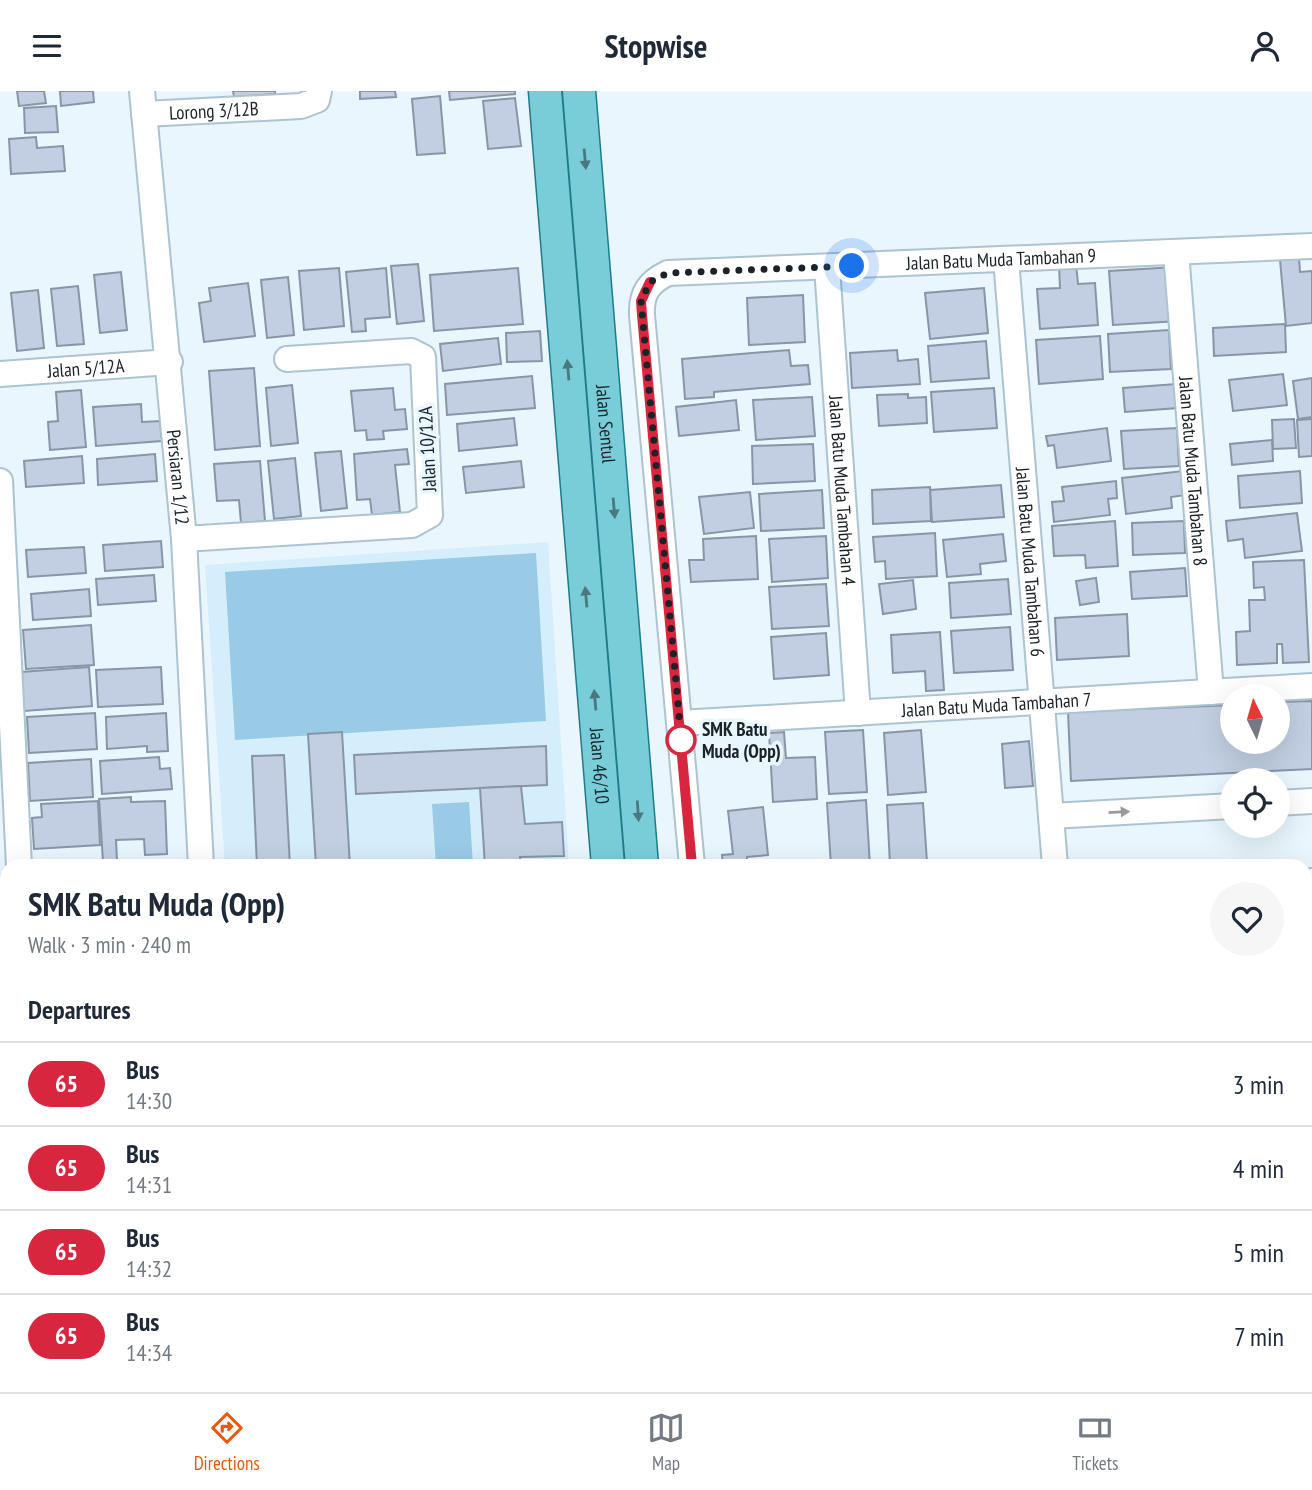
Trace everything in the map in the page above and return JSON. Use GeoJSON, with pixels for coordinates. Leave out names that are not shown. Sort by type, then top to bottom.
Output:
{"type":"FeatureCollection","features":[{"type":"Feature","properties":{"kind":"main road","name":"Jalan Sentul"},"geometry":{"type":"LineString","coordinates":[[545,91],[592,665]]}},
{"type":"Feature","properties":{"kind":"main road","name":"Jalan Sentul"},"geometry":{"type":"LineString","coordinates":[[579,91],[635,757]]}},
{"type":"Feature","properties":{"kind":"main road","name":"Jalan 46/10"},"geometry":{"type":"LineString","coordinates":[[592,665],[607,859]]}},
{"type":"Feature","properties":{"kind":"main road","name":"Jalan 46/10"},"geometry":{"type":"LineString","coordinates":[[635,757],[642,859]]}},
{"type":"Feature","properties":{"kind":"street","name":"Lorong 3/12B"},"geometry":{"type":"LineString","coordinates":[[143,103],[301,106],[317,100],[319,91]]}},
{"type":"Feature","properties":{"kind":"street","name":"Persiaran 1/12"},"geometry":{"type":"LineString","coordinates":[[143,103],[170,362],[184,538],[201,859]]}},
{"type":"Feature","properties":{"kind":"street","name":"Jalan Batu Muda Tambahan 9"},"geometry":{"type":"LineString","coordinates":[[680,723],[641,301],[650,282],[668,273],[1312,246]]}},
{"type":"Feature","properties":{"kind":"street","name":"Jalan Batu Muda Tambahan 8"},"geometry":{"type":"LineString","coordinates":[[1176,252],[1211,692]]}},
{"type":"Feature","properties":{"kind":"street","name":"Jalan Batu Muda Tambahan 6"},"geometry":{"type":"LineString","coordinates":[[1006,259],[1054,859]]}},
{"type":"Feature","properties":{"kind":"street","name":"Jalan Batu Muda Tambahan 4"},"geometry":{"type":"LineString","coordinates":[[827,267],[858,713]]}},
{"type":"Feature","properties":{"kind":"street","name":"Jalan 10/12A"},"geometry":{"type":"LineString","coordinates":[[184,538],[412,525],[430,515],[423,357],[411,351],[287,359]]}},
{"type":"Feature","properties":{"kind":"street","name":"Jalan 5/12A"},"geometry":{"type":"LineString","coordinates":[[0,375],[170,362]]}},
{"type":"Feature","properties":{"kind":"street"},"geometry":{"type":"LineString","coordinates":[[0,481],[19,859]]}},
{"type":"Feature","properties":{"kind":"street","name":"Jalan Batu Muda Tambahan 7"},"geometry":{"type":"LineString","coordinates":[[680,723],[1312,686]]}},
{"type":"Feature","properties":{"kind":"street"},"geometry":{"type":"LineString","coordinates":[[680,723],[691,859]]}},
{"type":"Feature","properties":{"kind":"street"},"geometry":{"type":"LineString","coordinates":[[1290,802],[1312,801]]}},
{"type":"Feature","properties":{"kind":"street"},"geometry":{"type":"LineString","coordinates":[[1051,816],[1220,807]]}},
{"type":"Feature","properties":{"kind":"shaded area"},"geometry":{"type":"Polygon","coordinates":[[[548,542],[569,859],[225,859],[205,565],[548,542]]]}},
{"type":"Feature","properties":{"kind":"shaded area"},"geometry":{"type":"Polygon","coordinates":[[[536,553],[546,721],[235,740],[225,572],[536,553]]]}},
{"type":"Feature","properties":{"kind":"shaded area"},"geometry":{"type":"Polygon","coordinates":[[[469,802],[473,859],[436,859],[432,804],[469,802]]]}},
{"type":"Feature","properties":{"kind":"building"},"geometry":{"type":"Polygon","coordinates":[[[17,91],[44,91],[46,103],[19,106],[17,91]]]}},
{"type":"Feature","properties":{"kind":"building"},"geometry":{"type":"Polygon","coordinates":[[[60,91],[93,91],[94,102],[61,106],[60,91]]]}},
{"type":"Feature","properties":{"kind":"building"},"geometry":{"type":"Polygon","coordinates":[[[233,91],[275,91],[275,94],[234,97],[233,91]]]}},
{"type":"Feature","properties":{"kind":"building"},"geometry":{"type":"Polygon","coordinates":[[[360,91],[395,91],[396,97],[360,99],[360,91]]]}},
{"type":"Feature","properties":{"kind":"building"},"geometry":{"type":"Polygon","coordinates":[[[449,91],[515,91],[515,94],[450,100],[449,91]]]}},
{"type":"Feature","properties":{"kind":"building"},"geometry":{"type":"Polygon","coordinates":[[[440,96],[445,153],[417,155],[412,99],[440,96]]]}},
{"type":"Feature","properties":{"kind":"building"},"geometry":{"type":"Polygon","coordinates":[[[515,98],[521,146],[488,149],[483,101],[515,98]]]}},
{"type":"Feature","properties":{"kind":"building"},"geometry":{"type":"Polygon","coordinates":[[[56,106],[58,132],[25,133],[24,108],[56,106]]]}},
{"type":"Feature","properties":{"kind":"building"},"geometry":{"type":"Polygon","coordinates":[[[36,137],[37,148],[63,146],[65,171],[11,174],[9,139],[36,137]]]}},
{"type":"Feature","properties":{"kind":"building"},"geometry":{"type":"Polygon","coordinates":[[[1299,258],[1300,272],[1312,271],[1312,323],[1286,326],[1280,260],[1299,258]]]}},
{"type":"Feature","properties":{"kind":"building"},"geometry":{"type":"Polygon","coordinates":[[[1076,263],[1078,284],[1095,283],[1098,325],[1040,329],[1037,289],[1060,288],[1059,265],[1076,263]]]}},
{"type":"Feature","properties":{"kind":"building"},"geometry":{"type":"Polygon","coordinates":[[[418,264],[424,321],[397,324],[391,266],[418,264]]]}},
{"type":"Feature","properties":{"kind":"building"},"geometry":{"type":"Polygon","coordinates":[[[1175,267],[1179,321],[1113,325],[1109,271],[1175,267]]]}},
{"type":"Feature","properties":{"kind":"building"},"geometry":{"type":"Polygon","coordinates":[[[339,268],[344,326],[304,330],[299,271],[339,268]]]}},
{"type":"Feature","properties":{"kind":"building"},"geometry":{"type":"Polygon","coordinates":[[[386,268],[390,317],[365,319],[366,331],[352,332],[346,272],[386,268]]]}},
{"type":"Feature","properties":{"kind":"building"},"geometry":{"type":"Polygon","coordinates":[[[518,268],[523,324],[434,331],[430,275],[518,268]]]}},
{"type":"Feature","properties":{"kind":"building"},"geometry":{"type":"Polygon","coordinates":[[[121,272],[127,330],[100,333],[94,275],[121,272]]]}},
{"type":"Feature","properties":{"kind":"building"},"geometry":{"type":"Polygon","coordinates":[[[288,277],[294,335],[267,338],[261,280],[288,277]]]}},
{"type":"Feature","properties":{"kind":"building"},"geometry":{"type":"Polygon","coordinates":[[[248,283],[255,336],[204,342],[199,303],[211,301],[209,288],[248,283]]]}},
{"type":"Feature","properties":{"kind":"building"},"geometry":{"type":"Polygon","coordinates":[[[78,286],[84,344],[57,346],[51,289],[78,286]]]}},
{"type":"Feature","properties":{"kind":"building"},"geometry":{"type":"Polygon","coordinates":[[[984,288],[988,333],[930,339],[925,293],[984,288]]]}},
{"type":"Feature","properties":{"kind":"building"},"geometry":{"type":"Polygon","coordinates":[[[38,290],[44,348],[17,351],[11,293],[38,290]]]}},
{"type":"Feature","properties":{"kind":"building"},"geometry":{"type":"Polygon","coordinates":[[[803,295],[805,342],[749,345],[747,298],[803,295]]]}},
{"type":"Feature","properties":{"kind":"building"},"geometry":{"type":"Polygon","coordinates":[[[1285,324],[1286,352],[1214,356],[1213,328],[1285,324]]]}},
{"type":"Feature","properties":{"kind":"building"},"geometry":{"type":"Polygon","coordinates":[[[1169,330],[1171,369],[1110,372],[1108,334],[1169,330]]]}},
{"type":"Feature","properties":{"kind":"building"},"geometry":{"type":"Polygon","coordinates":[[[540,331],[542,361],[507,362],[506,333],[540,331]]]}},
{"type":"Feature","properties":{"kind":"building"},"geometry":{"type":"Polygon","coordinates":[[[1100,336],[1103,379],[1039,384],[1036,340],[1100,336]]]}},
{"type":"Feature","properties":{"kind":"building"},"geometry":{"type":"Polygon","coordinates":[[[498,338],[501,364],[443,371],[440,344],[498,338]]]}},
{"type":"Feature","properties":{"kind":"building"},"geometry":{"type":"Polygon","coordinates":[[[986,341],[989,378],[931,382],[928,346],[986,341]]]}},
{"type":"Feature","properties":{"kind":"building"},"geometry":{"type":"Polygon","coordinates":[[[789,350],[791,366],[808,365],[810,384],[714,392],[714,397],[685,399],[682,359],[789,350]]]}},
{"type":"Feature","properties":{"kind":"building"},"geometry":{"type":"Polygon","coordinates":[[[897,350],[898,361],[918,359],[920,384],[852,388],[850,353],[897,350]]]}},
{"type":"Feature","properties":{"kind":"building"},"geometry":{"type":"Polygon","coordinates":[[[254,368],[260,446],[215,450],[209,371],[254,368]]]}},
{"type":"Feature","properties":{"kind":"building"},"geometry":{"type":"Polygon","coordinates":[[[1283,374],[1287,405],[1233,411],[1229,380],[1283,374]]]}},
{"type":"Feature","properties":{"kind":"building"},"geometry":{"type":"Polygon","coordinates":[[[532,376],[535,408],[447,415],[445,384],[532,376]]]}},
{"type":"Feature","properties":{"kind":"building"},"geometry":{"type":"Polygon","coordinates":[[[1312,378],[1312,417],[1298,419],[1293,381],[1312,378]]]}},
{"type":"Feature","properties":{"kind":"building"},"geometry":{"type":"Polygon","coordinates":[[[1176,384],[1178,408],[1125,412],[1123,388],[1176,384]]]}},
{"type":"Feature","properties":{"kind":"building"},"geometry":{"type":"Polygon","coordinates":[[[292,385],[298,443],[271,446],[266,388],[292,385]]]}},
{"type":"Feature","properties":{"kind":"building"},"geometry":{"type":"Polygon","coordinates":[[[393,388],[395,410],[405,409],[407,429],[383,431],[384,439],[367,440],[366,430],[355,431],[351,391],[393,388]]]}},
{"type":"Feature","properties":{"kind":"building"},"geometry":{"type":"Polygon","coordinates":[[[994,388],[997,428],[934,432],[931,392],[994,388]]]}},
{"type":"Feature","properties":{"kind":"building"},"geometry":{"type":"Polygon","coordinates":[[[81,390],[86,447],[50,450],[48,422],[58,421],[56,392],[81,390]]]}},
{"type":"Feature","properties":{"kind":"building"},"geometry":{"type":"Polygon","coordinates":[[[908,394],[908,398],[926,397],[927,423],[879,426],[877,395],[908,394]]]}},
{"type":"Feature","properties":{"kind":"building"},"geometry":{"type":"Polygon","coordinates":[[[812,397],[815,436],[756,440],[753,400],[812,397]]]}},
{"type":"Feature","properties":{"kind":"building"},"geometry":{"type":"Polygon","coordinates":[[[736,400],[739,430],[679,436],[676,407],[736,400]]]}},
{"type":"Feature","properties":{"kind":"building"},"geometry":{"type":"Polygon","coordinates":[[[141,404],[142,422],[160,421],[162,441],[96,446],[93,407],[141,404]]]}},
{"type":"Feature","properties":{"kind":"building"},"geometry":{"type":"Polygon","coordinates":[[[514,418],[517,445],[459,451],[457,424],[514,418]]]}},
{"type":"Feature","properties":{"kind":"building"},"geometry":{"type":"Polygon","coordinates":[[[1294,419],[1296,448],[1273,449],[1272,420],[1294,419]]]}},
{"type":"Feature","properties":{"kind":"building"},"geometry":{"type":"Polygon","coordinates":[[[1312,419],[1312,456],[1299,457],[1297,420],[1312,419]]]}},
{"type":"Feature","properties":{"kind":"building"},"geometry":{"type":"Polygon","coordinates":[[[1107,428],[1111,461],[1057,468],[1054,445],[1048,446],[1046,436],[1107,428]]]}},
{"type":"Feature","properties":{"kind":"building"},"geometry":{"type":"Polygon","coordinates":[[[1177,428],[1179,466],[1124,469],[1121,431],[1177,428]]]}},
{"type":"Feature","properties":{"kind":"building"},"geometry":{"type":"Polygon","coordinates":[[[1272,440],[1273,461],[1232,465],[1230,444],[1272,440]]]}},
{"type":"Feature","properties":{"kind":"building"},"geometry":{"type":"Polygon","coordinates":[[[813,444],[815,481],[753,484],[752,446],[813,444]]]}},
{"type":"Feature","properties":{"kind":"building"},"geometry":{"type":"Polygon","coordinates":[[[407,449],[409,464],[395,465],[400,512],[372,515],[370,499],[357,500],[354,454],[407,449]]]}},
{"type":"Feature","properties":{"kind":"building"},"geometry":{"type":"Polygon","coordinates":[[[341,451],[347,508],[321,511],[315,453],[341,451]]]}},
{"type":"Feature","properties":{"kind":"building"},"geometry":{"type":"Polygon","coordinates":[[[155,454],[157,481],[98,485],[97,459],[155,454]]]}},
{"type":"Feature","properties":{"kind":"building"},"geometry":{"type":"Polygon","coordinates":[[[82,456],[84,483],[26,487],[24,461],[82,456]]]}},
{"type":"Feature","properties":{"kind":"building"},"geometry":{"type":"Polygon","coordinates":[[[295,458],[301,516],[274,519],[268,461],[295,458]]]}},
{"type":"Feature","properties":{"kind":"building"},"geometry":{"type":"Polygon","coordinates":[[[260,461],[265,521],[241,523],[239,500],[217,501],[214,464],[260,461]]]}},
{"type":"Feature","properties":{"kind":"building"},"geometry":{"type":"Polygon","coordinates":[[[521,461],[524,487],[466,493],[463,467],[521,461]]]}},
{"type":"Feature","properties":{"kind":"building"},"geometry":{"type":"Polygon","coordinates":[[[1183,471],[1186,495],[1171,497],[1172,508],[1126,514],[1122,478],[1183,471]]]}},
{"type":"Feature","properties":{"kind":"building"},"geometry":{"type":"Polygon","coordinates":[[[1300,471],[1302,503],[1240,508],[1238,476],[1300,471]]]}},
{"type":"Feature","properties":{"kind":"building"},"geometry":{"type":"Polygon","coordinates":[[[1116,481],[1117,498],[1108,499],[1110,515],[1054,522],[1052,502],[1064,501],[1062,487],[1116,481]]]}},
{"type":"Feature","properties":{"kind":"building"},"geometry":{"type":"Polygon","coordinates":[[[1001,485],[1004,517],[932,522],[930,490],[1001,485]]]}},
{"type":"Feature","properties":{"kind":"building"},"geometry":{"type":"Polygon","coordinates":[[[930,487],[931,521],[873,524],[872,490],[930,487]]]}},
{"type":"Feature","properties":{"kind":"building"},"geometry":{"type":"Polygon","coordinates":[[[822,490],[824,528],[761,531],[759,494],[822,490]]]}},
{"type":"Feature","properties":{"kind":"building"},"geometry":{"type":"Polygon","coordinates":[[[750,492],[754,528],[704,534],[699,497],[750,492]]]}},
{"type":"Feature","properties":{"kind":"building"},"geometry":{"type":"Polygon","coordinates":[[[1297,513],[1302,551],[1245,558],[1243,539],[1228,541],[1226,521],[1297,513]]]}},
{"type":"Feature","properties":{"kind":"building"},"geometry":{"type":"Polygon","coordinates":[[[1115,521],[1118,566],[1086,568],[1085,555],[1054,556],[1052,526],[1115,521]]]}},
{"type":"Feature","properties":{"kind":"building"},"geometry":{"type":"Polygon","coordinates":[[[1184,521],[1185,553],[1133,555],[1132,523],[1184,521]]]}},
{"type":"Feature","properties":{"kind":"building"},"geometry":{"type":"Polygon","coordinates":[[[935,533],[937,576],[886,579],[885,561],[875,562],[873,537],[935,533]]]}},
{"type":"Feature","properties":{"kind":"building"},"geometry":{"type":"Polygon","coordinates":[[[1003,534],[1006,561],[980,564],[981,574],[947,577],[943,540],[1003,534]]]}},
{"type":"Feature","properties":{"kind":"building"},"geometry":{"type":"Polygon","coordinates":[[[756,536],[758,579],[691,582],[689,560],[704,560],[703,539],[756,536]]]}},
{"type":"Feature","properties":{"kind":"building"},"geometry":{"type":"Polygon","coordinates":[[[826,536],[828,578],[772,582],[769,539],[826,536]]]}},
{"type":"Feature","properties":{"kind":"building"},"geometry":{"type":"Polygon","coordinates":[[[161,541],[163,567],[105,571],[103,545],[161,541]]]}},
{"type":"Feature","properties":{"kind":"building"},"geometry":{"type":"Polygon","coordinates":[[[84,547],[86,573],[28,577],[26,550],[84,547]]]}},
{"type":"Feature","properties":{"kind":"building"},"geometry":{"type":"Polygon","coordinates":[[[1304,560],[1309,662],[1283,663],[1282,644],[1277,644],[1277,663],[1237,665],[1236,632],[1250,631],[1249,600],[1265,600],[1264,587],[1254,588],[1253,562],[1304,560]]]}},
{"type":"Feature","properties":{"kind":"building"},"geometry":{"type":"Polygon","coordinates":[[[1185,568],[1187,596],[1132,599],[1130,572],[1185,568]]]}},
{"type":"Feature","properties":{"kind":"building"},"geometry":{"type":"Polygon","coordinates":[[[154,575],[156,601],[98,605],[96,579],[154,575]]]}},
{"type":"Feature","properties":{"kind":"building"},"geometry":{"type":"Polygon","coordinates":[[[1096,578],[1099,602],[1080,605],[1076,581],[1096,578]]]}},
{"type":"Feature","properties":{"kind":"building"},"geometry":{"type":"Polygon","coordinates":[[[1008,579],[1011,614],[951,618],[949,583],[1008,579]]]}},
{"type":"Feature","properties":{"kind":"building"},"geometry":{"type":"Polygon","coordinates":[[[913,580],[916,609],[883,614],[879,584],[913,580]]]}},
{"type":"Feature","properties":{"kind":"building"},"geometry":{"type":"Polygon","coordinates":[[[826,584],[829,626],[772,629],[769,587],[826,584]]]}},
{"type":"Feature","properties":{"kind":"building"},"geometry":{"type":"Polygon","coordinates":[[[89,589],[91,616],[33,620],[31,594],[89,589]]]}},
{"type":"Feature","properties":{"kind":"building"},"geometry":{"type":"Polygon","coordinates":[[[1127,614],[1129,656],[1057,660],[1055,618],[1127,614]]]}},
{"type":"Feature","properties":{"kind":"building"},"geometry":{"type":"Polygon","coordinates":[[[91,625],[94,665],[26,669],[23,630],[91,625]]]}},
{"type":"Feature","properties":{"kind":"building"},"geometry":{"type":"Polygon","coordinates":[[[1010,627],[1013,670],[954,673],[951,631],[1010,627]]]}},
{"type":"Feature","properties":{"kind":"building"},"geometry":{"type":"Polygon","coordinates":[[[940,632],[944,690],[926,691],[925,671],[893,673],[891,635],[940,632]]]}},
{"type":"Feature","properties":{"kind":"building"},"geometry":{"type":"Polygon","coordinates":[[[826,633],[829,675],[774,679],[771,637],[826,633]]]}},
{"type":"Feature","properties":{"kind":"building"},"geometry":{"type":"Polygon","coordinates":[[[89,667],[92,706],[24,711],[21,672],[89,667]]]}},
{"type":"Feature","properties":{"kind":"building"},"geometry":{"type":"Polygon","coordinates":[[[161,667],[163,704],[98,707],[96,670],[161,667]]]}},
{"type":"Feature","properties":{"kind":"building"},"geometry":{"type":"Polygon","coordinates":[[[1312,701],[1312,769],[1220,768],[1220,774],[1071,781],[1068,712],[1220,706],[1220,754],[1290,754],[1290,702],[1312,701]]]}},
{"type":"Feature","properties":{"kind":"building"},"geometry":{"type":"Polygon","coordinates":[[[95,713],[97,749],[29,753],[27,717],[95,713]]]}},
{"type":"Feature","properties":{"kind":"building"},"geometry":{"type":"Polygon","coordinates":[[[166,713],[168,751],[147,752],[147,746],[107,749],[106,717],[166,713]]]}},
{"type":"Feature","properties":{"kind":"building"},"geometry":{"type":"Polygon","coordinates":[[[863,730],[867,792],[829,794],[825,732],[863,730]]]}},
{"type":"Feature","properties":{"kind":"building"},"geometry":{"type":"Polygon","coordinates":[[[921,730],[926,792],[888,795],[884,733],[921,730]]]}},
{"type":"Feature","properties":{"kind":"building"},"geometry":{"type":"Polygon","coordinates":[[[342,732],[350,859],[316,859],[308,734],[342,732]]]}},
{"type":"Feature","properties":{"kind":"building"},"geometry":{"type":"Polygon","coordinates":[[[784,732],[786,758],[815,757],[817,799],[773,802],[769,733],[784,732]]]}},
{"type":"Feature","properties":{"kind":"building"},"geometry":{"type":"Polygon","coordinates":[[[1029,741],[1033,786],[1005,788],[1002,744],[1029,741]]]}},
{"type":"Feature","properties":{"kind":"building"},"geometry":{"type":"Polygon","coordinates":[[[546,746],[547,785],[356,794],[354,755],[546,746]]]}},
{"type":"Feature","properties":{"kind":"building"},"geometry":{"type":"Polygon","coordinates":[[[284,755],[290,859],[257,859],[252,756],[284,755]]]}},
{"type":"Feature","properties":{"kind":"building"},"geometry":{"type":"Polygon","coordinates":[[[159,757],[160,769],[170,768],[172,789],[102,794],[100,761],[159,757]]]}},
{"type":"Feature","properties":{"kind":"building"},"geometry":{"type":"Polygon","coordinates":[[[91,759],[93,797],[30,801],[28,763],[91,759]]]}},
{"type":"Feature","properties":{"kind":"building"},"geometry":{"type":"Polygon","coordinates":[[[521,786],[525,824],[562,822],[564,856],[485,859],[480,788],[521,786]]]}},
{"type":"Feature","properties":{"kind":"building"},"geometry":{"type":"Polygon","coordinates":[[[131,797],[131,802],[165,801],[167,854],[145,855],[144,839],[116,840],[117,859],[103,859],[99,799],[131,797]]]}},
{"type":"Feature","properties":{"kind":"building"},"geometry":{"type":"Polygon","coordinates":[[[866,800],[870,859],[831,859],[827,803],[866,800]]]}},
{"type":"Feature","properties":{"kind":"building"},"geometry":{"type":"Polygon","coordinates":[[[98,801],[100,845],[34,849],[32,818],[42,817],[41,804],[98,801]]]}},
{"type":"Feature","properties":{"kind":"building"},"geometry":{"type":"Polygon","coordinates":[[[923,803],[927,859],[890,859],[887,805],[923,803]]]}},
{"type":"Feature","properties":{"kind":"building"},"geometry":{"type":"Polygon","coordinates":[[[763,807],[768,855],[747,859],[722,859],[722,855],[733,854],[728,811],[763,807]]]}},
{"type":"Feature","properties":{"kind":"bus line","name":"65"},"geometry":{"type":"LineString","coordinates":[[650,282],[641,301],[642,315],[691,859]]}},
{"type":"Feature","properties":{"kind":"place","name":"SMK Batu Muda (Opp)"},"geometry":{"type":"Point","coordinates":[681,740]}},
{"type":"Feature","properties":{"kind":"route"},"geometry":{"type":"LineString","coordinates":[[681,740],[682,747],[641,301],[650,282],[668,273],[852,266]]}}]}
